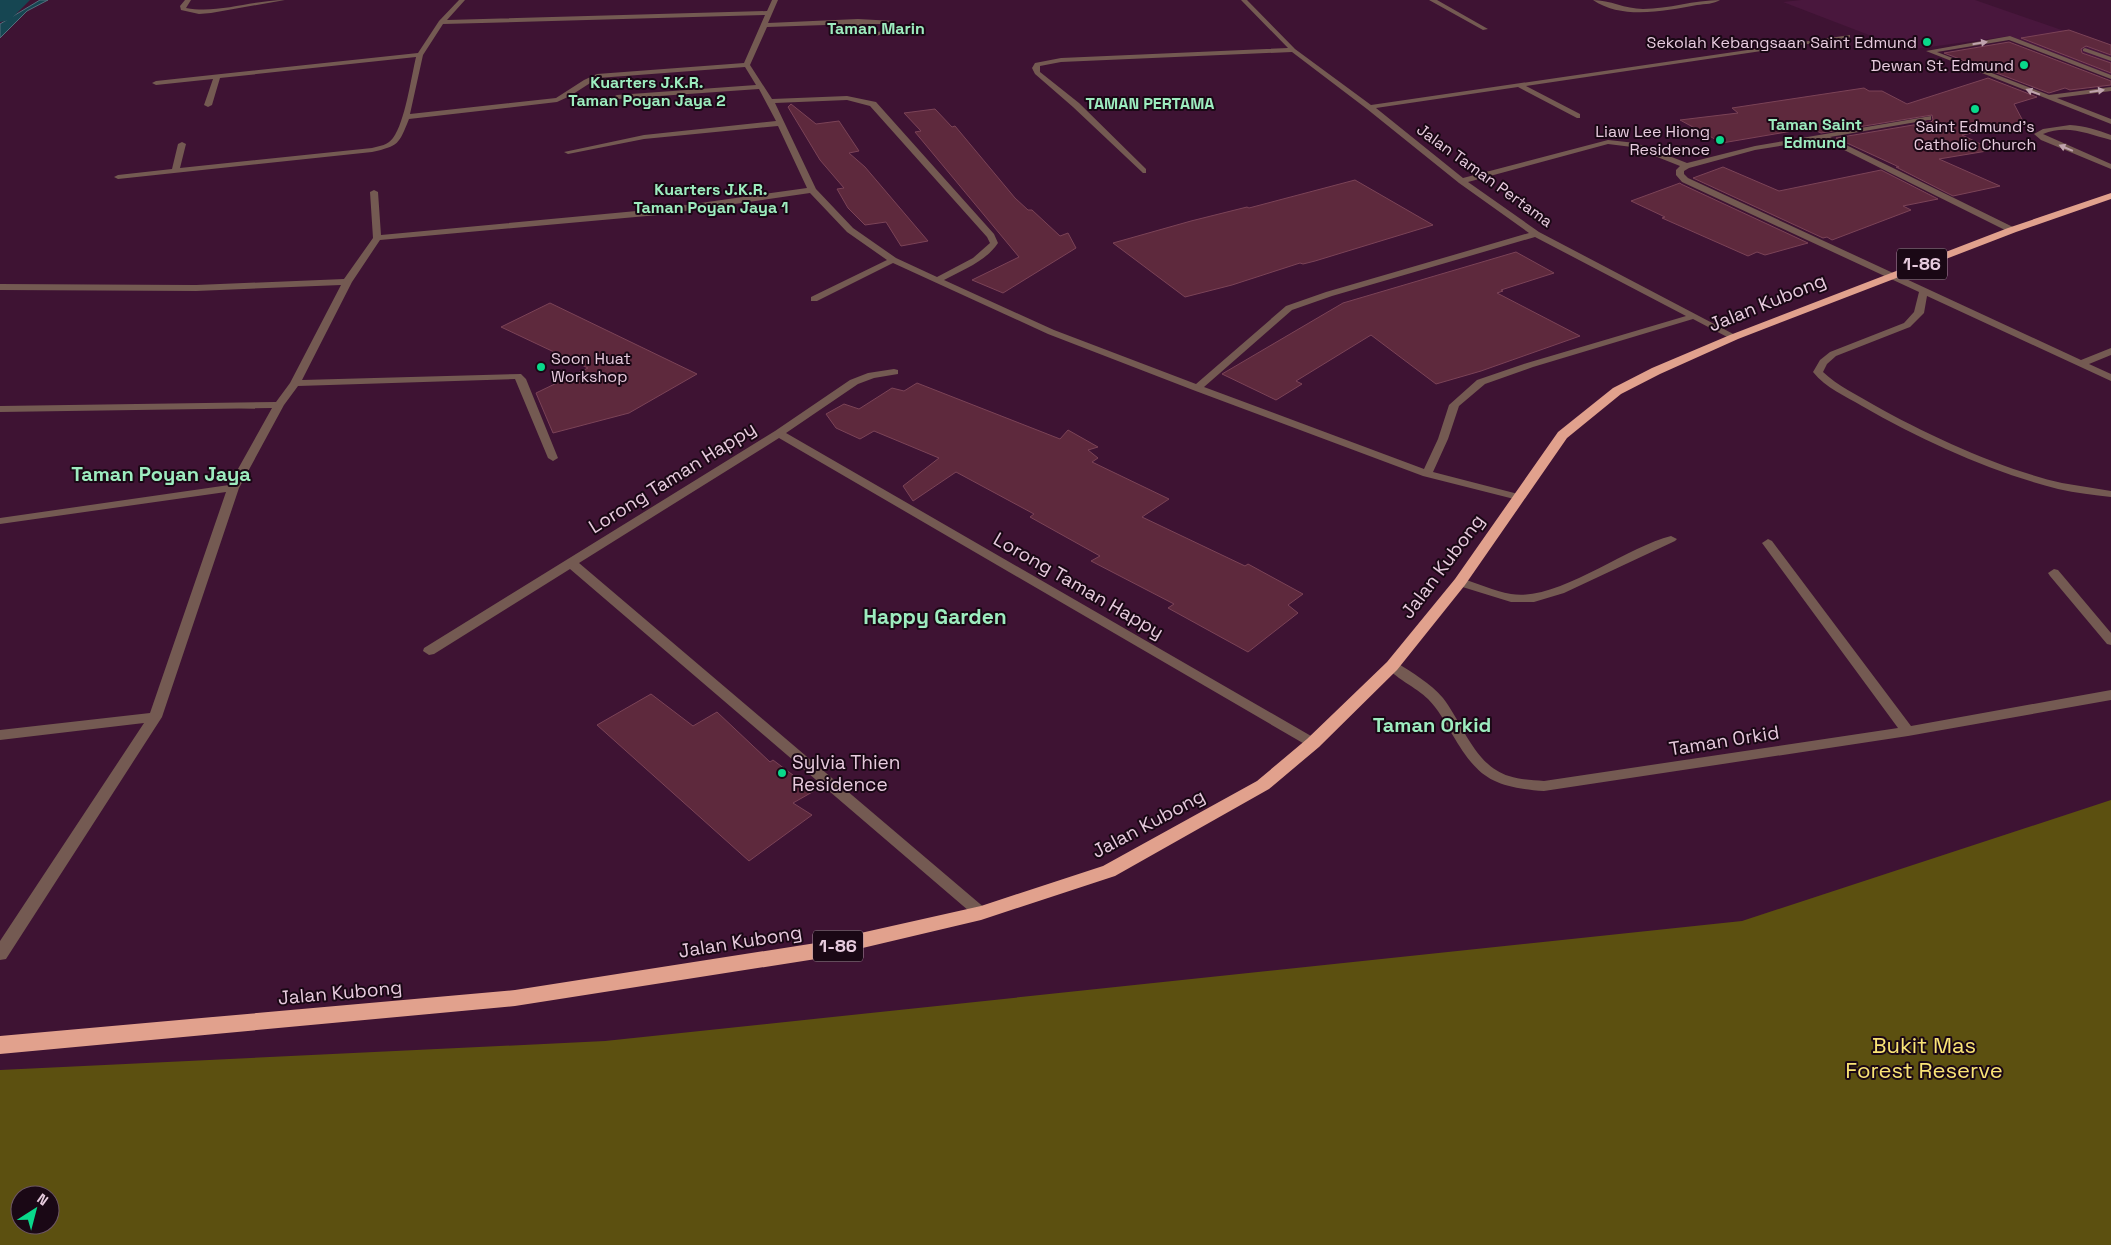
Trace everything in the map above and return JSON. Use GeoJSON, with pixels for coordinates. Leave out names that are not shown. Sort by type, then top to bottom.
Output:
{"type":"FeatureCollection","features":[{"type":"Feature","properties":{"kind":"highway","name":"Jalan Kubong"},"geometry":{"type":"LineString","coordinates":[[0,1046],[515,998],[816,951],[981,914],[1109,871],[1263,785],[1313,742],[1392,666],[1460,582],[1562,435],[1617,391],[1656,371],[1734,337],[2012,230],[2111,197]]}},
{"type":"Feature","properties":{"kind":"street"},"geometry":{"type":"LineString","coordinates":[[188,0],[183,6],[184,9],[199,12],[282,0]]}},
{"type":"Feature","properties":{"kind":"street"},"geometry":{"type":"LineString","coordinates":[[118,177],[389,146],[397,139],[406,118],[420,55],[441,22],[462,0]]}},
{"type":"Feature","properties":{"kind":"street"},"geometry":{"type":"LineString","coordinates":[[747,65],[775,0]]}},
{"type":"Feature","properties":{"kind":"street","name":"Jalan Taman Pertama"},"geometry":{"type":"LineString","coordinates":[[1244,0],[1293,50],[1370,107],[1462,181],[1536,234],[1734,337]]}},
{"type":"Feature","properties":{"kind":"street"},"geometry":{"type":"LineString","coordinates":[[1432,0],[1485,29]]}},
{"type":"Feature","properties":{"kind":"street"},"geometry":{"type":"LineString","coordinates":[[1596,0],[1618,10],[1638,12],[1717,0]]}},
{"type":"Feature","properties":{"kind":"street"},"geometry":{"type":"LineString","coordinates":[[441,22],[769,13]]}},
{"type":"Feature","properties":{"kind":"street"},"geometry":{"type":"LineString","coordinates":[[764,25],[889,21],[893,24],[894,28],[887,32],[863,32],[859,30],[858,22]]}},
{"type":"Feature","properties":{"kind":"street"},"geometry":{"type":"LineString","coordinates":[[1370,107],[1848,36]]}},
{"type":"Feature","properties":{"kind":"street"},"geometry":{"type":"LineString","coordinates":[[2111,77],[2010,38],[1929,51],[2111,122]]}},
{"type":"Feature","properties":{"kind":"street"},"geometry":{"type":"LineString","coordinates":[[1143,171],[1076,105],[1037,73],[1035,68],[1037,64],[1062,60],[1293,50]]}},
{"type":"Feature","properties":{"kind":"street"},"geometry":{"type":"LineString","coordinates":[[2085,50],[2111,59]]}},
{"type":"Feature","properties":{"kind":"street"},"geometry":{"type":"LineString","coordinates":[[156,83],[420,55]]}},
{"type":"Feature","properties":{"kind":"street"},"geometry":{"type":"LineString","coordinates":[[747,65],[770,101],[812,190],[850,230],[893,260],[1051,332],[1197,388],[1427,474],[1518,497]]}},
{"type":"Feature","properties":{"kind":"street"},"geometry":{"type":"LineString","coordinates":[[406,118],[557,100],[570,94],[582,82],[597,76],[747,65]]}},
{"type":"Feature","properties":{"kind":"street"},"geometry":{"type":"LineString","coordinates":[[208,105],[217,76]]}},
{"type":"Feature","properties":{"kind":"street"},"geometry":{"type":"LineString","coordinates":[[1521,86],[1577,116]]}},
{"type":"Feature","properties":{"kind":"street"},"geometry":{"type":"LineString","coordinates":[[617,97],[762,87]]}},
{"type":"Feature","properties":{"kind":"street"},"geometry":{"type":"LineString","coordinates":[[2049,98],[2111,88]]}},
{"type":"Feature","properties":{"kind":"street"},"geometry":{"type":"LineString","coordinates":[[770,101],[847,98],[873,104],[991,236],[994,243],[990,250],[982,256],[937,280]]}},
{"type":"Feature","properties":{"kind":"street"},"geometry":{"type":"LineString","coordinates":[[2097,117],[2111,114]]}},
{"type":"Feature","properties":{"kind":"street"},"geometry":{"type":"LineString","coordinates":[[1928,118],[1825,138],[1755,148],[1686,166],[1680,170],[1680,175],[1685,180],[2111,378]]}},
{"type":"Feature","properties":{"kind":"street"},"geometry":{"type":"LineString","coordinates":[[568,152],[644,137],[781,123]]}},
{"type":"Feature","properties":{"kind":"street"},"geometry":{"type":"LineString","coordinates":[[2111,138],[2072,126],[2042,131],[2038,134],[2111,167]]}},
{"type":"Feature","properties":{"kind":"street"},"geometry":{"type":"LineString","coordinates":[[1825,138],[2012,230]]}},
{"type":"Feature","properties":{"kind":"street"},"geometry":{"type":"LineString","coordinates":[[1462,181],[1608,142],[1633,145],[1686,166]]}},
{"type":"Feature","properties":{"kind":"street"},"geometry":{"type":"LineString","coordinates":[[175,171],[182,144]]}},
{"type":"Feature","properties":{"kind":"street"},"geometry":{"type":"LineString","coordinates":[[2102,163],[2111,161]]}},
{"type":"Feature","properties":{"kind":"street"},"geometry":{"type":"LineString","coordinates":[[377,238],[658,212],[812,190]]}},
{"type":"Feature","properties":{"kind":"street"},"geometry":{"type":"LineString","coordinates":[[0,954],[155,717],[234,488],[279,404],[295,383],[347,282],[377,238],[374,192]]}},
{"type":"Feature","properties":{"kind":"street"},"geometry":{"type":"LineString","coordinates":[[1197,388],[1289,308],[1330,294],[1536,234]]}},
{"type":"Feature","properties":{"kind":"street"},"geometry":{"type":"LineString","coordinates":[[814,299],[893,260]]}},
{"type":"Feature","properties":{"kind":"street"},"geometry":{"type":"LineString","coordinates":[[0,287],[196,288],[347,282]]}},
{"type":"Feature","properties":{"kind":"street"},"geometry":{"type":"LineString","coordinates":[[1924,290],[1919,313],[1907,325],[1833,354],[1824,362],[1818,372],[1829,383],[1890,418],[1966,453],[2033,478],[2061,486],[2111,494]]}},
{"type":"Feature","properties":{"kind":"street"},"geometry":{"type":"LineString","coordinates":[[1427,474],[1443,439],[1454,405],[1481,382],[1530,365],[1694,316]]}},
{"type":"Feature","properties":{"kind":"street"},"geometry":{"type":"LineString","coordinates":[[2081,364],[2111,351]]}},
{"type":"Feature","properties":{"kind":"street"},"geometry":{"type":"LineString","coordinates":[[779,433],[854,382],[872,375],[894,372]]}},
{"type":"Feature","properties":{"kind":"street"},"geometry":{"type":"LineString","coordinates":[[295,383],[517,376],[521,379],[553,458]]}},
{"type":"Feature","properties":{"kind":"street"},"geometry":{"type":"LineString","coordinates":[[0,409],[279,404]]}},
{"type":"Feature","properties":{"kind":"street","name":"Lorong Taman Happy"},"geometry":{"type":"LineString","coordinates":[[429,651],[779,433],[1313,742]]}},
{"type":"Feature","properties":{"kind":"street"},"geometry":{"type":"LineString","coordinates":[[0,521],[234,488]]}},
{"type":"Feature","properties":{"kind":"street"},"geometry":{"type":"LineString","coordinates":[[1460,582],[1511,598],[1534,598],[1560,590],[1671,539]]}},
{"type":"Feature","properties":{"kind":"street"},"geometry":{"type":"LineString","coordinates":[[1768,543],[1908,731]]}},
{"type":"Feature","properties":{"kind":"street"},"geometry":{"type":"LineString","coordinates":[[571,563],[981,914]]}},
{"type":"Feature","properties":{"kind":"street"},"geometry":{"type":"LineString","coordinates":[[2054,573],[2111,641]]}},
{"type":"Feature","properties":{"kind":"street","name":"Taman Orkid"},"geometry":{"type":"LineString","coordinates":[[1392,666],[1417,682],[1441,706],[1472,757],[1484,770],[1502,780],[1523,786],[1544,786],[1908,731],[2111,695]]}},
{"type":"Feature","properties":{"kind":"street"},"geometry":{"type":"LineString","coordinates":[[0,735],[155,717]]}},
{"type":"Feature","properties":{"kind":"shaded area","name":"Sekolah Kebangsaan Saint Edmund"},"geometry":{"type":"Polygon","coordinates":[[[1801,0],[1975,0],[2111,47],[2111,76],[2010,36],[1908,50],[1783,2],[1801,0]]]}},
{"type":"Feature","properties":{"kind":"green space","name":"Bukit Mas Forest Reserve"},"geometry":{"type":"Polygon","coordinates":[[[2111,800],[2111,1245],[0,1245],[0,1070],[605,1041],[1742,921],[2111,800]]]}},
{"type":"Feature","properties":{"kind":"water"},"geometry":{"type":"Polygon","coordinates":[[[40,0],[48,0],[27,11],[0,38],[0,24],[40,0]]]}},
{"type":"Feature","properties":{"kind":"building"},"geometry":{"type":"Polygon","coordinates":[[[2069,30],[2111,45],[2111,55],[2086,46],[2081,49],[2082,53],[2111,63],[2111,73],[2021,38],[2069,30]]]}},
{"type":"Feature","properties":{"kind":"building","name":"Dewan St. Edmund"},"geometry":{"type":"Polygon","coordinates":[[[2009,42],[2111,81],[2111,85],[2070,90],[2065,88],[2049,93],[1944,53],[2009,42]]]}},
{"type":"Feature","properties":{"kind":"building"},"geometry":{"type":"Polygon","coordinates":[[[1988,78],[2037,97],[2014,104],[2024,123],[1962,135],[1993,150],[1939,159],[2000,186],[1953,196],[1896,167],[1899,167],[1836,138],[1931,122],[1933,120],[1932,115],[1821,133],[1810,128],[1722,143],[1680,120],[1738,113],[1732,108],[1864,88],[1869,91],[1882,91],[1907,104],[1988,78]]]}},
{"type":"Feature","properties":{"kind":"building"},"geometry":{"type":"Polygon","coordinates":[[[791,104],[816,124],[839,121],[859,151],[849,153],[865,167],[928,241],[901,246],[886,222],[865,225],[848,208],[837,189],[844,188],[820,160],[788,107],[791,104]]]}},
{"type":"Feature","properties":{"kind":"building"},"geometry":{"type":"Polygon","coordinates":[[[935,109],[952,127],[955,126],[1015,198],[1028,210],[1032,210],[1060,236],[1068,233],[1076,248],[1003,293],[972,280],[1019,257],[915,132],[921,131],[904,113],[935,109]]]}},
{"type":"Feature","properties":{"kind":"building"},"geometry":{"type":"Polygon","coordinates":[[[1723,167],[1779,191],[1881,170],[1938,199],[1903,206],[1911,210],[1832,240],[1827,237],[1823,238],[1693,178],[1723,167]]]}},
{"type":"Feature","properties":{"kind":"building"},"geometry":{"type":"Polygon","coordinates":[[[1355,180],[1433,225],[1315,261],[1300,263],[1232,285],[1185,297],[1113,243],[1191,221],[1355,180]]]}},
{"type":"Feature","properties":{"kind":"building"},"geometry":{"type":"Polygon","coordinates":[[[1680,183],[1808,243],[1765,255],[1757,252],[1748,256],[1662,218],[1665,217],[1631,201],[1680,183]]]}},
{"type":"Feature","properties":{"kind":"building"},"geometry":{"type":"Polygon","coordinates":[[[1516,252],[1554,273],[1501,290],[1503,291],[1497,293],[1580,336],[1481,371],[1436,384],[1371,335],[1296,381],[1302,384],[1276,400],[1222,374],[1343,303],[1516,252]]]}},
{"type":"Feature","properties":{"kind":"building"},"geometry":{"type":"Polygon","coordinates":[[[550,303],[697,374],[629,413],[553,433],[536,393],[588,368],[501,327],[550,303]]]}},
{"type":"Feature","properties":{"kind":"building"},"geometry":{"type":"Polygon","coordinates":[[[917,383],[1060,439],[1068,430],[1098,447],[1088,450],[1098,458],[1092,462],[1169,499],[1142,517],[1245,566],[1248,564],[1303,594],[1288,605],[1298,613],[1248,652],[1168,608],[1174,604],[1091,561],[1100,556],[1030,517],[1034,514],[956,472],[913,501],[903,486],[939,458],[874,431],[860,439],[836,428],[826,414],[844,404],[859,409],[892,388],[904,391],[917,383]]]}},
{"type":"Feature","properties":{"kind":"building"},"geometry":{"type":"Polygon","coordinates":[[[651,694],[693,726],[717,712],[770,762],[773,760],[814,791],[793,803],[812,815],[749,861],[597,725],[651,694]]]}},
{"type":"Feature","properties":{"kind":"waterway"},"geometry":{"type":"LineString","coordinates":[[0,14],[17,0]]}},
{"type":"Feature","properties":{"kind":"place","name":"Sekolah Kebangsaan Saint Edmund"},"geometry":{"type":"Point","coordinates":[1927,42]}},
{"type":"Feature","properties":{"kind":"place","name":"Dewan St. Edmund"},"geometry":{"type":"Point","coordinates":[2024,65]}},
{"type":"Feature","properties":{"kind":"place","name":"Saint Edmund's Catholic Church"},"geometry":{"type":"Point","coordinates":[1975,109]}},
{"type":"Feature","properties":{"kind":"place","name":"Liaw Lee Hiong Residence"},"geometry":{"type":"Point","coordinates":[1720,140]}},
{"type":"Feature","properties":{"kind":"place","name":"Soon Huat Workshop"},"geometry":{"type":"Point","coordinates":[541,367]}},
{"type":"Feature","properties":{"kind":"place","name":"Sylvia Thien Residence"},"geometry":{"type":"Point","coordinates":[782,773]}},
{"type":"Feature","properties":{"kind":"district","name":"Taman Marin"},"geometry":{"type":"Point","coordinates":[876,28]}},
{"type":"Feature","properties":{"kind":"district","name":"Kuarters J.K.R. Taman Poyan Jaya 2"},"geometry":{"type":"Point","coordinates":[647,91]}},
{"type":"Feature","properties":{"kind":"district","name":"TAMAN PERTAMA"},"geometry":{"type":"Point","coordinates":[1150,103]}},
{"type":"Feature","properties":{"kind":"district","name":"Taman Saint Edmund"},"geometry":{"type":"Point","coordinates":[1815,133]}},
{"type":"Feature","properties":{"kind":"district","name":"Kuarters J.K.R. Taman Poyan Jaya 1"},"geometry":{"type":"Point","coordinates":[711,198]}},
{"type":"Feature","properties":{"kind":"district","name":"Taman Poyan Jaya"},"geometry":{"type":"Point","coordinates":[161,474]}},
{"type":"Feature","properties":{"kind":"district","name":"Happy Garden"},"geometry":{"type":"Point","coordinates":[935,617]}},
{"type":"Feature","properties":{"kind":"district","name":"Taman Orkid"},"geometry":{"type":"Point","coordinates":[1432,725]}}]}
